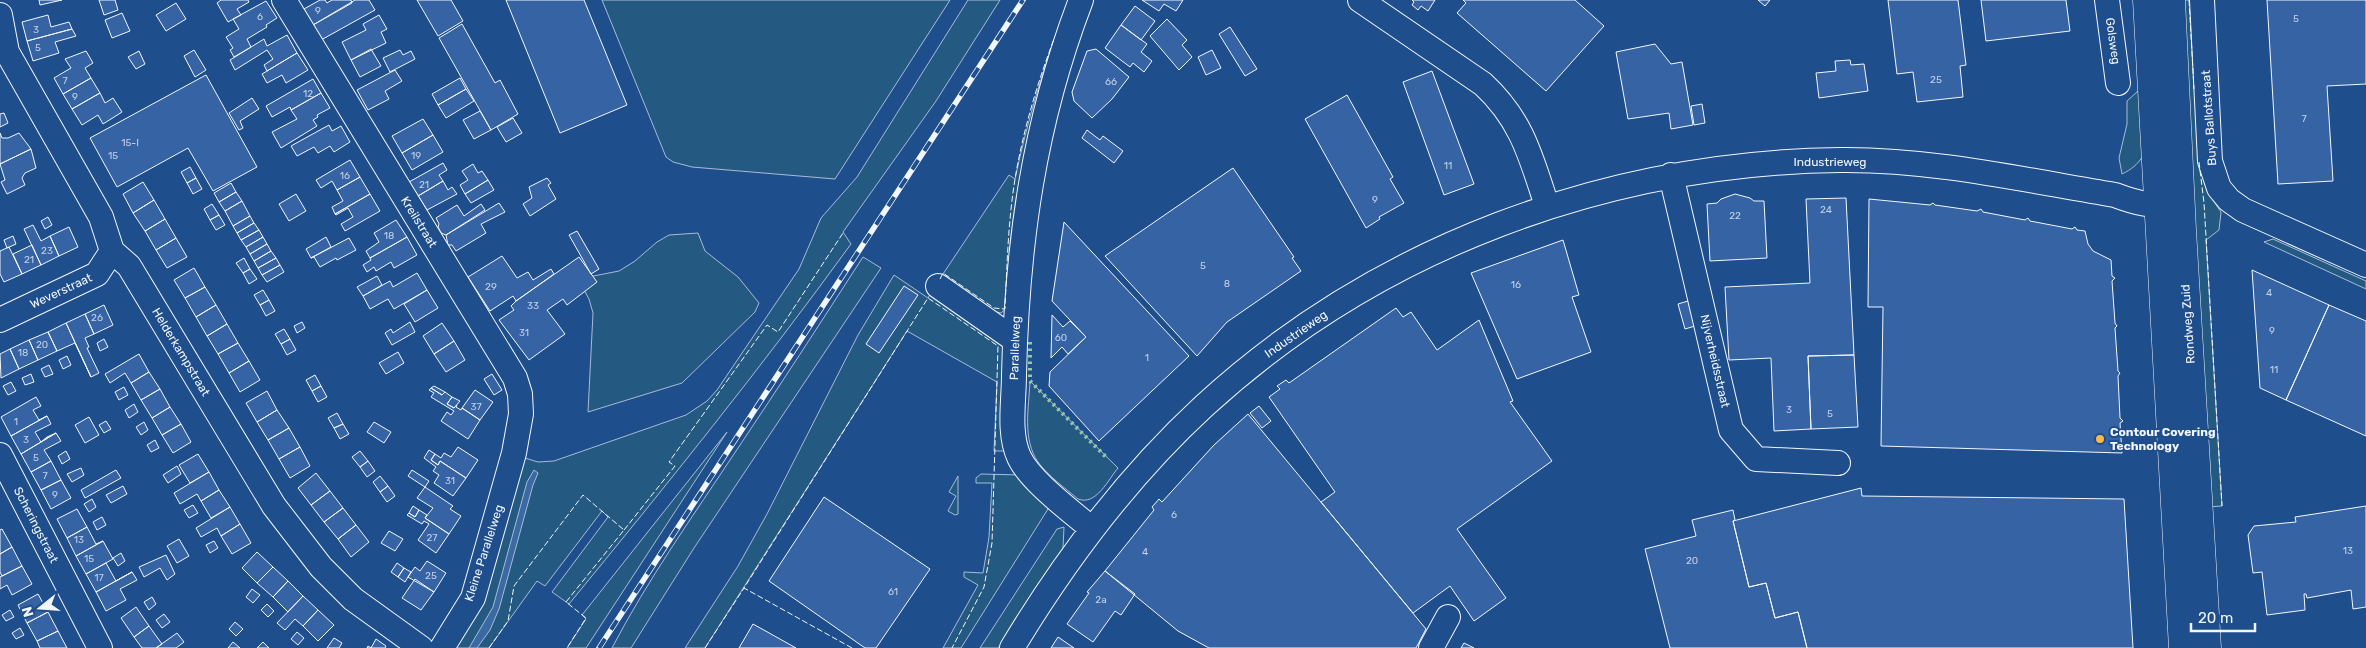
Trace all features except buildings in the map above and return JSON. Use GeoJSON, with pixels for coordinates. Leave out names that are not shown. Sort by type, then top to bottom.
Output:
{"type":"FeatureCollection","features":[{"type":"Feature","properties":{"kind":"main road","name":"Rondweg Zuid"},"geometry":{"type":"LineString","coordinates":[[2147,0],[2169,194],[2207,648]]}},
{"type":"Feature","properties":{"kind":"main road","name":"Rondweg Zuid"},"geometry":{"type":"LineString","coordinates":[[2171,0],[2169,194],[2183,648]]}},
{"type":"Feature","properties":{"kind":"street","name":"Kreilstraat"},"geometry":{"type":"LineString","coordinates":[[284,0],[515,378],[520,394],[521,414],[514,454]]}},
{"type":"Feature","properties":{"kind":"street","name":"Parallelweg"},"geometry":{"type":"LineString","coordinates":[[1082,0],[1052,82],[1032,171],[1024,226],[1015,340],[1013,427],[1014,443],[1019,457],[1033,477],[1092,529]]}},
{"type":"Feature","properties":{"kind":"street"},"geometry":{"type":"LineString","coordinates":[[1360,0],[1483,84],[1499,98],[1512,115],[1523,136],[1547,206]]}},
{"type":"Feature","properties":{"kind":"street","name":"Golsweg"},"geometry":{"type":"LineString","coordinates":[[2107,0],[2118,83]]}},
{"type":"Feature","properties":{"kind":"street","name":"Buys Ballotstraat"},"geometry":{"type":"LineString","coordinates":[[2202,0],[2210,161],[2219,188],[2229,200],[2243,210],[2366,265]]}},
{"type":"Feature","properties":{"kind":"street","name":"Helderkampstraat"},"geometry":{"type":"LineString","coordinates":[[0,15],[4,53],[101,217],[112,251],[129,266],[274,506],[321,567],[353,599],[421,648]]}},
{"type":"Feature","properties":{"kind":"street","name":"Industrieweg"},"geometry":{"type":"LineString","coordinates":[[1092,529],[1168,440],[1202,407],[1233,380],[1309,323],[1399,268],[1499,223],[1547,206],[1580,196],[1671,175],[1724,167],[1842,160],[1898,162],[1947,168],[2115,195],[2169,194]]}},
{"type":"Feature","properties":{"kind":"street","name":"Nijverheidsstraat"},"geometry":{"type":"LineString","coordinates":[[1671,175],[1731,430],[1756,459],[1838,463]]}},
{"type":"Feature","properties":{"kind":"street","name":"Weverstraat"},"geometry":{"type":"LineString","coordinates":[[0,320],[96,274],[112,251]]}},
{"type":"Feature","properties":{"kind":"street"},"geometry":{"type":"LineString","coordinates":[[938,286],[1015,340]]}},
{"type":"Feature","properties":{"kind":"street","name":"Scheringstraat"},"geometry":{"type":"LineString","coordinates":[[0,454],[100,648]]}},
{"type":"Feature","properties":{"kind":"street","name":"Kleine Parallelweg"},"geometry":{"type":"LineString","coordinates":[[442,648],[473,598],[514,454]]}},
{"type":"Feature","properties":{"kind":"street"},"geometry":{"type":"LineString","coordinates":[[1012,648],[1060,573],[1092,529]]}},
{"type":"Feature","properties":{"kind":"street"},"geometry":{"type":"LineString","coordinates":[[1431,648],[1448,617]]}},
{"type":"Feature","properties":{"kind":"shaded area"},"geometry":{"type":"Polygon","coordinates":[[[602,0],[950,0],[835,179],[692,167],[673,162],[666,157],[602,0]]]}},
{"type":"Feature","properties":{"kind":"shaded area"},"geometry":{"type":"Polygon","coordinates":[[[968,0],[1000,0],[936,101],[843,232],[851,244],[783,336],[677,471],[569,604],[552,592],[608,517],[602,511],[545,586],[537,581],[489,648],[452,648],[525,458],[538,462],[554,461],[686,415],[707,401],[717,390],[799,269],[821,218],[857,177],[968,0]]]}},
{"type":"Feature","properties":{"kind":"shaded area"},"geometry":{"type":"Polygon","coordinates":[[[2178,0],[2191,0],[2202,175],[2210,196],[2221,212],[2219,230],[2206,240],[2222,506],[2206,507],[2178,0]]]}},
{"type":"Feature","properties":{"kind":"shaded area"},"geometry":{"type":"Polygon","coordinates":[[[1063,15],[1009,306],[1001,313],[992,311],[941,277],[1009,175],[1015,179],[1036,96],[1063,15]]]}},
{"type":"Feature","properties":{"kind":"shaded area"},"geometry":{"type":"Polygon","coordinates":[[[2138,91],[2146,126],[2146,148],[2142,158],[2134,167],[2122,174],[2119,158],[2127,124],[2127,101],[2138,91]]]}},
{"type":"Feature","properties":{"kind":"shaded area"},"geometry":{"type":"Polygon","coordinates":[[[698,233],[705,251],[738,277],[759,303],[755,312],[682,383],[588,412],[593,313],[589,299],[578,279],[619,271],[669,235],[698,233]]]}},
{"type":"Feature","properties":{"kind":"shaded area"},"geometry":{"type":"Polygon","coordinates":[[[2273,239],[2366,281],[2366,289],[2264,242],[2273,239]]]}},
{"type":"Feature","properties":{"kind":"shaded area"},"geometry":{"type":"Polygon","coordinates":[[[863,257],[881,268],[694,548],[631,648],[612,648],[671,548],[863,257]]]}},
{"type":"Feature","properties":{"kind":"shaded area"},"geometry":{"type":"Polygon","coordinates":[[[894,275],[928,298],[932,291],[999,340],[1005,351],[1006,451],[994,451],[997,382],[907,331],[705,648],[685,648],[738,566],[767,514],[858,335],[894,275]]]}},
{"type":"Feature","properties":{"kind":"shaded area"},"geometry":{"type":"Polygon","coordinates":[[[1030,381],[1118,468],[1101,491],[1090,499],[1078,499],[1047,472],[1033,453],[1028,433],[1030,381]]]}},
{"type":"Feature","properties":{"kind":"shaded area"},"geometry":{"type":"Polygon","coordinates":[[[727,432],[586,648],[567,648],[586,619],[582,615],[727,432]]]}},
{"type":"Feature","properties":{"kind":"shaded area"},"geometry":{"type":"Polygon","coordinates":[[[534,470],[538,473],[499,609],[490,630],[477,648],[469,648],[493,607],[527,482],[534,470]]]}},
{"type":"Feature","properties":{"kind":"shaded area"},"geometry":{"type":"Polygon","coordinates":[[[981,474],[1020,475],[1048,505],[1048,509],[961,648],[943,648],[978,585],[964,577],[964,572],[983,573],[989,537],[992,483],[976,483],[976,478],[981,474]]]}},
{"type":"Feature","properties":{"kind":"shaded area"},"geometry":{"type":"Polygon","coordinates":[[[958,476],[958,514],[955,515],[948,511],[956,496],[949,492],[958,476]]]}},
{"type":"Feature","properties":{"kind":"shaded area"},"geometry":{"type":"Polygon","coordinates":[[[1064,527],[1063,548],[998,648],[980,648],[1057,529],[1064,527]]]}},
{"type":"Feature","properties":{"kind":"railway"},"geometry":{"type":"LineString","coordinates":[[599,648],[1023,0]]}},
{"type":"Feature","properties":{"kind":"hedge"},"geometry":{"type":"LineString","coordinates":[[1030,342],[1030,381],[1107,458]]}},
{"type":"Feature","properties":{"kind":"fence"},"geometry":{"type":"LineString","coordinates":[[2189,0],[2194,89]]}},
{"type":"Feature","properties":{"kind":"fence"},"geometry":{"type":"LineString","coordinates":[[940,279],[943,273],[994,308],[1005,309],[1009,228],[1015,179],[1031,108],[1054,39]]}},
{"type":"Feature","properties":{"kind":"fence"},"geometry":{"type":"LineString","coordinates":[[2199,162],[2204,203],[2222,506]]}},
{"type":"Feature","properties":{"kind":"fence"},"geometry":{"type":"LineString","coordinates":[[624,530],[675,466],[669,462],[767,325],[778,332],[843,233]]}},
{"type":"Feature","properties":{"kind":"fence"},"geometry":{"type":"LineString","coordinates":[[852,648],[744,588],[928,298],[998,346],[992,543],[984,587],[952,648]]}},
{"type":"Feature","properties":{"kind":"fence"},"geometry":{"type":"LineString","coordinates":[[489,648],[508,621],[514,586],[583,495],[624,530],[566,602],[586,618],[567,648]]}},
{"type":"Feature","properties":{"kind":"fence"},"geometry":{"type":"LineString","coordinates":[[705,648],[744,588]]}},
{"type":"Feature","properties":{"kind":"place","name":"Contour Covering Technology"},"geometry":{"type":"Point","coordinates":[2100,439]}}]}
